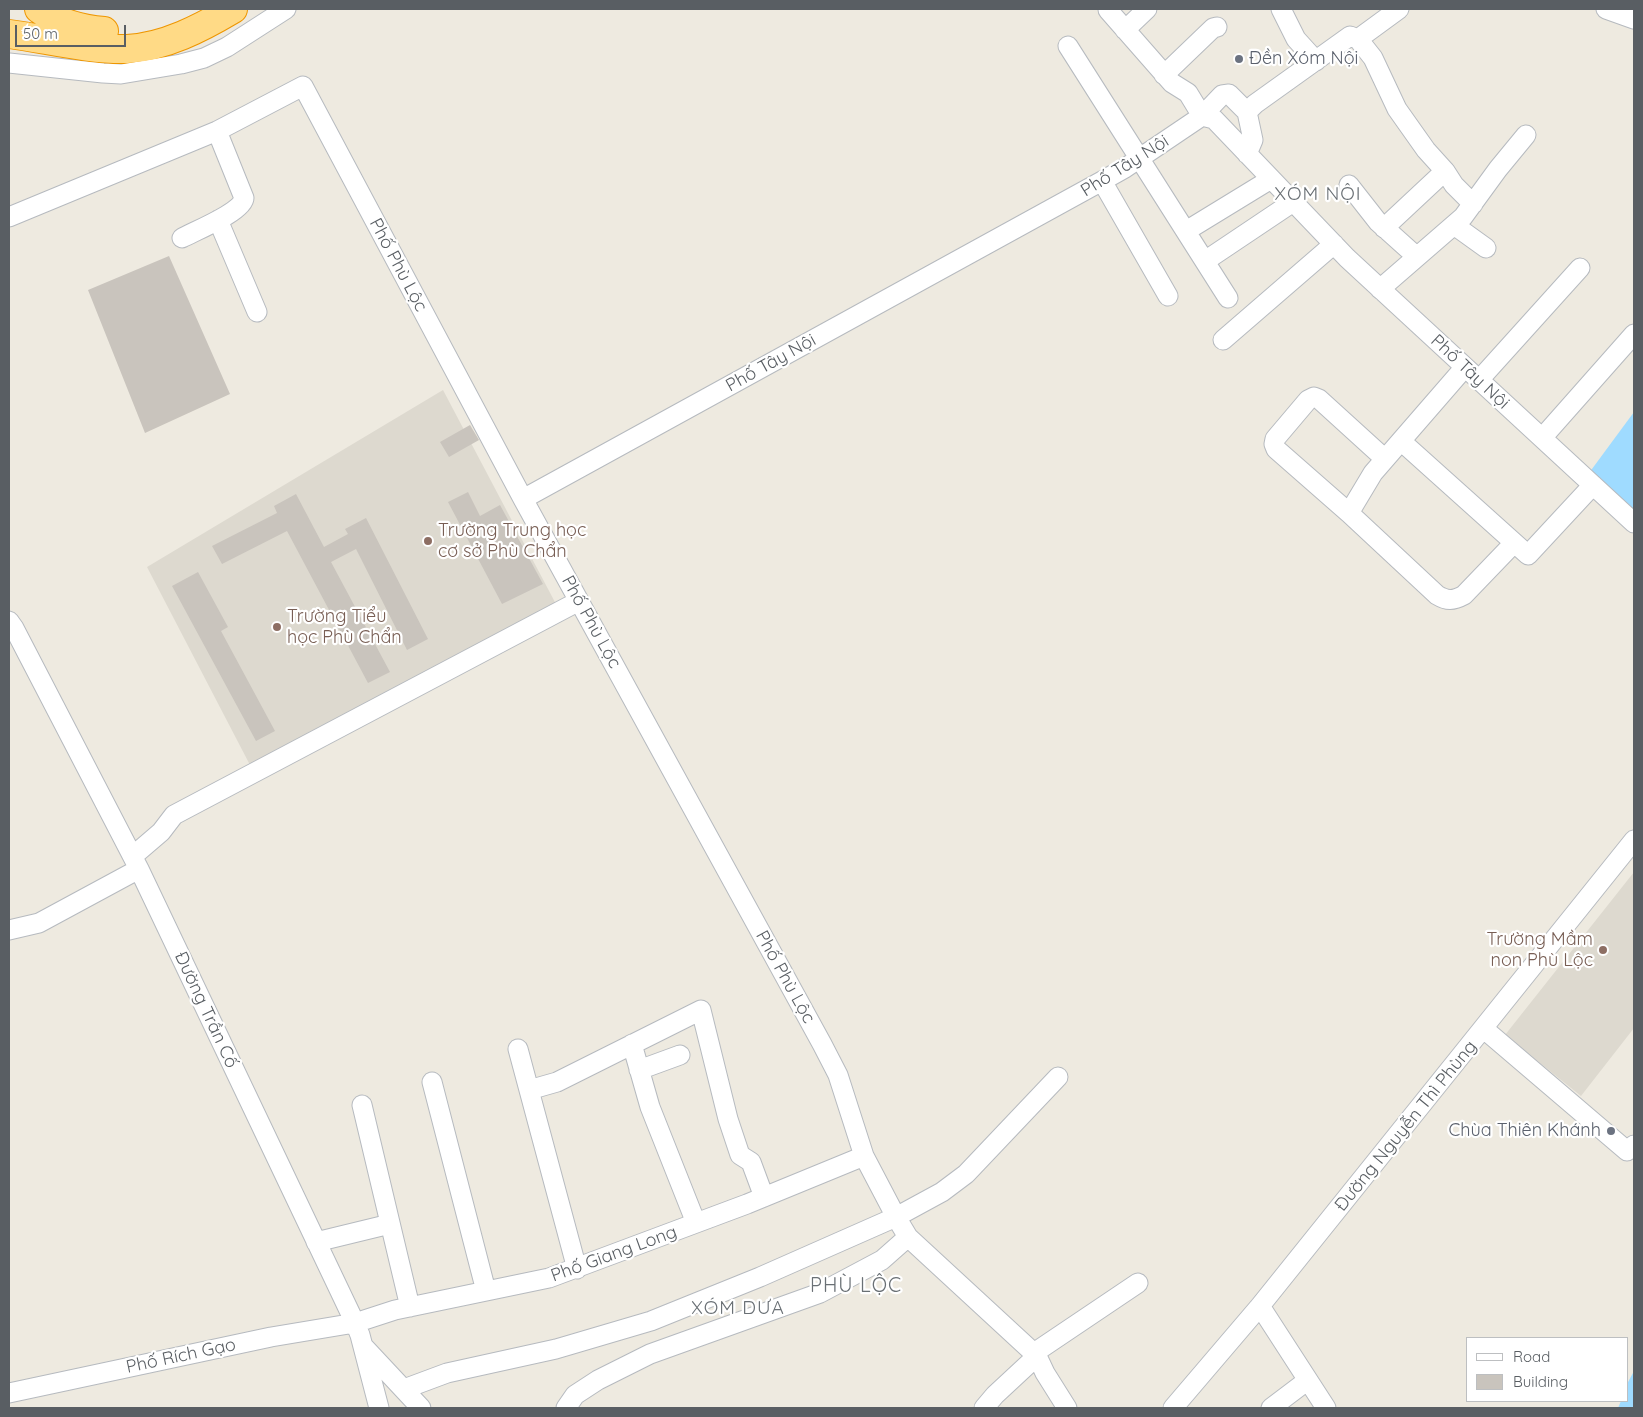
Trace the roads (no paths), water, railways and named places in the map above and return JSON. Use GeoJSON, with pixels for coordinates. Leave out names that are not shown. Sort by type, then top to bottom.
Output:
{"type":"FeatureCollection","features":[{"type":"Feature","properties":{"kind":"highway"},"geometry":{"type":"LineString","coordinates":[[39,9],[56,19],[90,30],[107,31],[146,28],[172,21],[196,9]]}},
{"type":"Feature","properties":{"kind":"highway"},"geometry":{"type":"LineString","coordinates":[[9,34],[85,46],[126,49],[177,38],[233,9]]}},
{"type":"Feature","properties":{"kind":"street"},"geometry":{"type":"LineString","coordinates":[[9,63],[103,74],[121,74],[181,64],[204,58],[227,47],[286,9]]}},
{"type":"Feature","properties":{"kind":"street"},"geometry":{"type":"LineString","coordinates":[[1125,30],[1147,9]]}},
{"type":"Feature","properties":{"kind":"street"},"geometry":{"type":"LineString","coordinates":[[1282,9],[1296,39],[1316,61]]}},
{"type":"Feature","properties":{"kind":"street"},"geometry":{"type":"LineString","coordinates":[[1358,40],[1400,9]]}},
{"type":"Feature","properties":{"kind":"street"},"geometry":{"type":"LineString","coordinates":[[1606,9],[1634,19]]}},
{"type":"Feature","properties":{"kind":"street"},"geometry":{"type":"LineString","coordinates":[[1108,10],[1172,84],[1188,93],[1202,116],[1222,94],[1229,94],[1247,112],[1253,140],[1247,154]]}},
{"type":"Feature","properties":{"kind":"street"},"geometry":{"type":"LineString","coordinates":[[1164,75],[1213,28],[1217,27]]}},
{"type":"Feature","properties":{"kind":"street"},"geometry":{"type":"LineString","coordinates":[[1247,112],[1255,104],[1350,36],[1358,40],[1373,58],[1397,109],[1426,150],[1446,171],[1454,185],[1473,204]]}},
{"type":"Feature","properties":{"kind":"street"},"geometry":{"type":"LineString","coordinates":[[1068,46],[1228,298]]}},
{"type":"Feature","properties":{"kind":"street","name":"Phố Phù Lộc"},"geometry":{"type":"LineString","coordinates":[[9,217],[217,132],[303,86],[523,499],[838,1075],[864,1156],[896,1217],[908,1237],[1035,1355],[1067,1408]]}},
{"type":"Feature","properties":{"kind":"street","name":"Phố Tây Nội"},"geometry":{"type":"LineString","coordinates":[[523,499],[1102,181],[1202,116],[1214,119],[1334,244],[1634,523]]}},
{"type":"Feature","properties":{"kind":"street"},"geometry":{"type":"LineString","coordinates":[[182,238],[218,220],[244,203],[244,198],[217,132]]}},
{"type":"Feature","properties":{"kind":"street"},"geometry":{"type":"LineString","coordinates":[[1380,288],[1463,217],[1526,135]]}},
{"type":"Feature","properties":{"kind":"street"},"geometry":{"type":"LineString","coordinates":[[1384,228],[1446,171]]}},
{"type":"Feature","properties":{"kind":"street"},"geometry":{"type":"LineString","coordinates":[[1186,232],[1271,179]]}},
{"type":"Feature","properties":{"kind":"street"},"geometry":{"type":"LineString","coordinates":[[1102,181],[1168,296]]}},
{"type":"Feature","properties":{"kind":"street"},"geometry":{"type":"LineString","coordinates":[[1349,185],[1378,222],[1417,257]]}},
{"type":"Feature","properties":{"kind":"street"},"geometry":{"type":"LineString","coordinates":[[1205,261],[1293,202]]}},
{"type":"Feature","properties":{"kind":"street"},"geometry":{"type":"LineString","coordinates":[[218,220],[257,312]]}},
{"type":"Feature","properties":{"kind":"street"},"geometry":{"type":"LineString","coordinates":[[1454,225],[1486,248]]}},
{"type":"Feature","properties":{"kind":"street"},"geometry":{"type":"LineString","coordinates":[[1223,340],[1334,244]]}},
{"type":"Feature","properties":{"kind":"street"},"geometry":{"type":"LineString","coordinates":[[1479,380],[1580,268]]}},
{"type":"Feature","properties":{"kind":"street"},"geometry":{"type":"LineString","coordinates":[[1542,438],[1634,334]]}},
{"type":"Feature","properties":{"kind":"street"},"geometry":{"type":"LineString","coordinates":[[1349,513],[1373,473],[1465,367]]}},
{"type":"Feature","properties":{"kind":"street"},"geometry":{"type":"LineString","coordinates":[[1385,459],[1319,399],[1314,397],[1308,400],[1274,444],[1276,449],[1349,513],[1437,595],[1445,600],[1455,600],[1464,595],[1514,543]]}},
{"type":"Feature","properties":{"kind":"street"},"geometry":{"type":"LineString","coordinates":[[1401,441],[1528,556],[1593,485]]}},
{"type":"Feature","properties":{"kind":"street"},"geometry":{"type":"LineString","coordinates":[[9,930],[40,923],[136,863],[174,816],[579,601]]}},
{"type":"Feature","properties":{"kind":"street","name":"Đường Trần Cố"},"geometry":{"type":"LineString","coordinates":[[11,627],[136,863],[355,1322],[379,1408]]}},
{"type":"Feature","properties":{"kind":"street","name":"Đường Nguyễn Thì Phùng"},"geometry":{"type":"LineString","coordinates":[[1174,1408],[1260,1306],[1634,840]]}},
{"type":"Feature","properties":{"kind":"street"},"geometry":{"type":"LineString","coordinates":[[529,1090],[557,1082],[701,1010],[728,1120],[740,1155],[751,1162],[764,1197]]}},
{"type":"Feature","properties":{"kind":"street"},"geometry":{"type":"LineString","coordinates":[[1484,1029],[1632,1151]]}},
{"type":"Feature","properties":{"kind":"street"},"geometry":{"type":"LineString","coordinates":[[632,1044],[650,1107],[696,1224]]}},
{"type":"Feature","properties":{"kind":"street"},"geometry":{"type":"LineString","coordinates":[[518,1049],[576,1269]]}},
{"type":"Feature","properties":{"kind":"street"},"geometry":{"type":"LineString","coordinates":[[639,1070],[680,1055]]}},
{"type":"Feature","properties":{"kind":"street"},"geometry":{"type":"LineString","coordinates":[[404,1389],[447,1373],[556,1349],[651,1320],[760,1277],[896,1217],[942,1192],[966,1174],[1058,1077]]}},
{"type":"Feature","properties":{"kind":"street"},"geometry":{"type":"LineString","coordinates":[[432,1082],[486,1292]]}},
{"type":"Feature","properties":{"kind":"street"},"geometry":{"type":"LineString","coordinates":[[362,1105],[410,1307]]}},
{"type":"Feature","properties":{"kind":"street","name":"Phố Giang Long"},"geometry":{"type":"LineString","coordinates":[[355,1322],[410,1307],[549,1278],[696,1224],[864,1156]]}},
{"type":"Feature","properties":{"kind":"street"},"geometry":{"type":"LineString","coordinates":[[316,1242],[390,1224]]}},
{"type":"Feature","properties":{"kind":"street"},"geometry":{"type":"LineString","coordinates":[[566,1408],[575,1395],[598,1380],[650,1354],[820,1293],[882,1260],[908,1237]]}},
{"type":"Feature","properties":{"kind":"street"},"geometry":{"type":"LineString","coordinates":[[984,1408],[1035,1355],[1138,1283]]}},
{"type":"Feature","properties":{"kind":"street"},"geometry":{"type":"LineString","coordinates":[[1260,1306],[1326,1408]]}},
{"type":"Feature","properties":{"kind":"street","name":"Phố Rích Gạo"},"geometry":{"type":"LineString","coordinates":[[9,1393],[271,1337],[355,1322]]}},
{"type":"Feature","properties":{"kind":"street"},"geometry":{"type":"LineString","coordinates":[[363,1346],[421,1408]]}},
{"type":"Feature","properties":{"kind":"street"},"geometry":{"type":"LineString","coordinates":[[1271,1408],[1308,1380]]}},
{"type":"Feature","properties":{"kind":"water"},"geometry":{"type":"Polygon","coordinates":[[[1634,412],[1634,517],[1589,473],[1634,412]]]}},
{"type":"Feature","properties":{"kind":"water"},"geometry":{"type":"Polygon","coordinates":[[[1634,1371],[1634,1408],[1618,1408],[1621,1402],[1628,1402],[1628,1382],[1634,1371]]]}},
{"type":"Feature","properties":{"kind":"place","name":"Đền Xóm Nội"},"geometry":{"type":"Point","coordinates":[1239,59]}},
{"type":"Feature","properties":{"kind":"place","name":"Trường Trung học cơ sở Phù Chẩn"},"geometry":{"type":"Point","coordinates":[428,541]}},
{"type":"Feature","properties":{"kind":"place","name":"Trường Tiểu học Phù Chẩn"},"geometry":{"type":"Point","coordinates":[277,627]}},
{"type":"Feature","properties":{"kind":"place","name":"Trường Mầm non Phù Lộc"},"geometry":{"type":"Point","coordinates":[1603,950]}},
{"type":"Feature","properties":{"kind":"place","name":"Chùa Thiên Khánh"},"geometry":{"type":"Point","coordinates":[1611,1131]}},
{"type":"Feature","properties":{"kind":"district","name":"XÓM NỘI"},"geometry":{"type":"Point","coordinates":[1318,194]}},
{"type":"Feature","properties":{"kind":"district","name":"PHÙ LỘC"},"geometry":{"type":"Point","coordinates":[856,1286]}},
{"type":"Feature","properties":{"kind":"district","name":"XÓM DƯA"},"geometry":{"type":"Point","coordinates":[738,1308]}}]}
